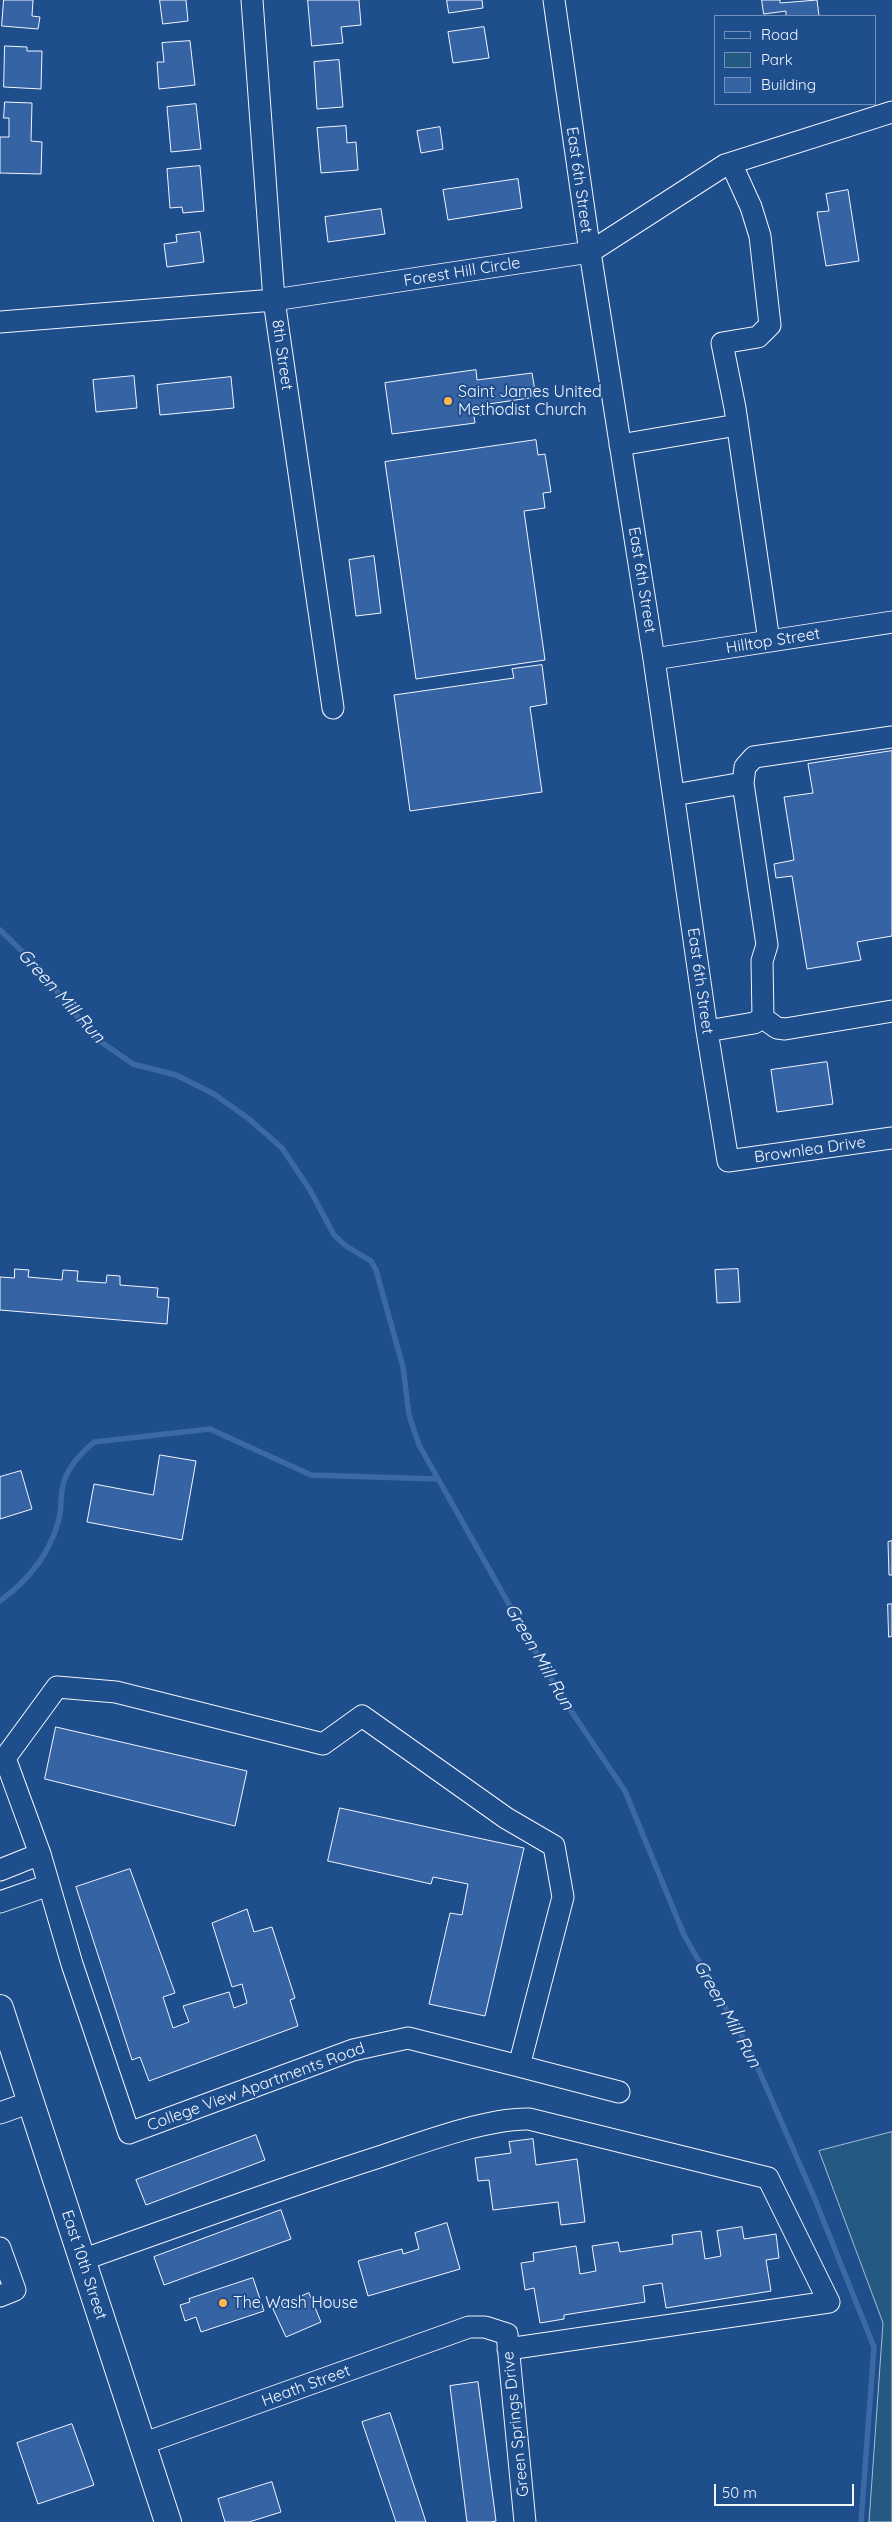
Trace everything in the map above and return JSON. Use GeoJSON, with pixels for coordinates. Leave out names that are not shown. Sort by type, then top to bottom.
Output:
{"type":"FeatureCollection","features":[{"type":"Feature","properties":{"kind":"main road","name":"East 10th Street"},"geometry":{"type":"LineString","coordinates":[[0,2008],[168,2522]]}},
{"type":"Feature","properties":{"kind":"street","name":"8th Street"},"geometry":{"type":"LineString","coordinates":[[252,0],[274,300],[333,708]]}},
{"type":"Feature","properties":{"kind":"street","name":"East 6th Street"},"geometry":{"type":"LineString","coordinates":[[554,0],[590,252],[654,659],[707,1031],[728,1161]]}},
{"type":"Feature","properties":{"kind":"street","name":"Forest Hill Circle"},"geometry":{"type":"LineString","coordinates":[[0,322],[274,300],[590,252],[731,163],[892,112]]}},
{"type":"Feature","properties":{"kind":"street"},"geometry":{"type":"LineString","coordinates":[[731,163],[745,193],[760,236],[770,325],[758,337],[722,343],[737,425],[769,641]]}},
{"type":"Feature","properties":{"kind":"street"},"geometry":{"type":"LineString","coordinates":[[620,445],[737,425]]}},
{"type":"Feature","properties":{"kind":"street","name":"Hilltop Street"},"geometry":{"type":"LineString","coordinates":[[654,659],[892,622]]}},
{"type":"Feature","properties":{"kind":"street"},"geometry":{"type":"LineString","coordinates":[[763,1018],[762,960],[767,944],[743,783],[745,767],[754,757],[892,737]]}},
{"type":"Feature","properties":{"kind":"street"},"geometry":{"type":"LineString","coordinates":[[674,795],[743,783]]}},
{"type":"Feature","properties":{"kind":"street"},"geometry":{"type":"LineString","coordinates":[[763,1018],[776,1028],[785,1029],[892,1011]]}},
{"type":"Feature","properties":{"kind":"street"},"geometry":{"type":"LineString","coordinates":[[707,1031],[754,1023],[763,1018]]}},
{"type":"Feature","properties":{"kind":"street","name":"Brownlea Drive"},"geometry":{"type":"LineString","coordinates":[[728,1161],[892,1138]]}},
{"type":"Feature","properties":{"kind":"street","name":"College View Apartments Road"},"geometry":{"type":"LineString","coordinates":[[519,2066],[563,1897],[554,1846],[506,1818],[362,1716],[323,1744],[116,1692],[57,1687],[4,1758],[40,1854],[72,1964],[130,2133],[354,2050],[408,2038],[619,2092]]}},
{"type":"Feature","properties":{"kind":"street"},"geometry":{"type":"LineString","coordinates":[[0,1870],[40,1854]]}},
{"type":"Feature","properties":{"kind":"street"},"geometry":{"type":"LineString","coordinates":[[0,1902],[49,1884]]}},
{"type":"Feature","properties":{"kind":"street"},"geometry":{"type":"LineString","coordinates":[[0,2113],[31,2102]]}},
{"type":"Feature","properties":{"kind":"street"},"geometry":{"type":"LineString","coordinates":[[82,2260],[290,2186],[400,2150],[492,2123],[511,2119],[529,2120],[768,2178],[829,2302],[508,2349]]}},
{"type":"Feature","properties":{"kind":"street"},"geometry":{"type":"LineString","coordinates":[[0,2248],[8,2293]]}},
{"type":"Feature","properties":{"kind":"street","name":"Green Springs Drive"},"geometry":{"type":"LineString","coordinates":[[469,2327],[485,2328],[507,2334],[525,2522]]}},
{"type":"Feature","properties":{"kind":"street","name":"Heath Street"},"geometry":{"type":"LineString","coordinates":[[142,2444],[469,2327]]}},
{"type":"Feature","properties":{"kind":"green space"},"geometry":{"type":"Polygon","coordinates":[[[892,2132],[892,2522],[869,2522],[883,2323],[819,2151],[892,2132]]]}},
{"type":"Feature","properties":{"kind":"building"},"geometry":{"type":"Polygon","coordinates":[[[4,0],[33,0],[32,16],[40,17],[38,29],[2,26],[4,0]]]}},
{"type":"Feature","properties":{"kind":"building"},"geometry":{"type":"Polygon","coordinates":[[[160,0],[186,0],[188,21],[163,24],[160,0]]]}},
{"type":"Feature","properties":{"kind":"building"},"geometry":{"type":"Polygon","coordinates":[[[308,0],[359,0],[361,25],[341,27],[343,43],[312,46],[308,0]]]}},
{"type":"Feature","properties":{"kind":"building"},"geometry":{"type":"Polygon","coordinates":[[[447,0],[482,0],[483,8],[449,13],[447,0]]]}},
{"type":"Feature","properties":{"kind":"building"},"geometry":{"type":"Polygon","coordinates":[[[762,0],[780,0],[780,3],[817,0],[819,15],[786,15],[786,11],[764,14],[762,0]]]}},
{"type":"Feature","properties":{"kind":"building"},"geometry":{"type":"Polygon","coordinates":[[[484,27],[489,58],[453,63],[448,32],[484,27]]]}},
{"type":"Feature","properties":{"kind":"building"},"geometry":{"type":"Polygon","coordinates":[[[190,41],[195,85],[159,89],[157,62],[164,62],[162,43],[190,41]]]}},
{"type":"Feature","properties":{"kind":"building"},"geometry":{"type":"Polygon","coordinates":[[[5,46],[27,47],[27,51],[42,51],[41,89],[4,87],[5,46]]]}},
{"type":"Feature","properties":{"kind":"building"},"geometry":{"type":"Polygon","coordinates":[[[339,60],[343,107],[317,109],[314,62],[339,60]]]}},
{"type":"Feature","properties":{"kind":"building"},"geometry":{"type":"Polygon","coordinates":[[[5,102],[32,103],[31,141],[42,142],[41,174],[0,173],[0,137],[9,137],[9,118],[4,118],[5,102]]]}},
{"type":"Feature","properties":{"kind":"building"},"geometry":{"type":"Polygon","coordinates":[[[196,104],[201,149],[171,152],[167,107],[196,104]]]}},
{"type":"Feature","properties":{"kind":"building"},"geometry":{"type":"Polygon","coordinates":[[[346,126],[347,143],[356,142],[358,170],[321,173],[317,128],[346,126]]]}},
{"type":"Feature","properties":{"kind":"building"},"geometry":{"type":"Polygon","coordinates":[[[440,127],[443,149],[421,153],[417,131],[440,127]]]}},
{"type":"Feature","properties":{"kind":"building"},"geometry":{"type":"Polygon","coordinates":[[[200,166],[204,211],[183,213],[182,207],[170,208],[167,169],[200,166]]]}},
{"type":"Feature","properties":{"kind":"building"},"geometry":{"type":"Polygon","coordinates":[[[518,179],[522,208],[448,220],[443,190],[518,179]]]}},
{"type":"Feature","properties":{"kind":"building"},"geometry":{"type":"Polygon","coordinates":[[[848,190],[859,261],[826,266],[817,212],[829,211],[826,194],[848,190]]]}},
{"type":"Feature","properties":{"kind":"building"},"geometry":{"type":"Polygon","coordinates":[[[381,209],[385,234],[328,242],[325,217],[381,209]]]}},
{"type":"Feature","properties":{"kind":"building"},"geometry":{"type":"Polygon","coordinates":[[[200,232],[204,262],[167,267],[164,244],[177,242],[176,235],[200,232]]]}},
{"type":"Feature","properties":{"kind":"building","name":"Saint James United Methodist Church"},"geometry":{"type":"Polygon","coordinates":[[[476,370],[477,380],[532,373],[536,397],[482,405],[483,415],[474,416],[475,423],[392,434],[385,383],[476,370]]]}},
{"type":"Feature","properties":{"kind":"building"},"geometry":{"type":"Polygon","coordinates":[[[134,376],[137,408],[96,412],[93,380],[134,376]]]}},
{"type":"Feature","properties":{"kind":"building"},"geometry":{"type":"Polygon","coordinates":[[[231,377],[234,408],[160,415],[157,385],[231,377]]]}},
{"type":"Feature","properties":{"kind":"building"},"geometry":{"type":"Polygon","coordinates":[[[536,440],[538,455],[545,454],[551,492],[543,493],[545,508],[524,511],[545,660],[416,679],[385,462],[536,440]]]}},
{"type":"Feature","properties":{"kind":"building"},"geometry":{"type":"Polygon","coordinates":[[[374,556],[381,613],[356,616],[349,560],[374,556]]]}},
{"type":"Feature","properties":{"kind":"building"},"geometry":{"type":"Polygon","coordinates":[[[542,665],[547,704],[530,707],[542,792],[410,811],[394,695],[514,678],[512,669],[542,665]]]}},
{"type":"Feature","properties":{"kind":"building"},"geometry":{"type":"Polygon","coordinates":[[[892,751],[892,936],[857,942],[861,960],[807,969],[792,876],[776,878],[774,864],[794,860],[784,797],[813,793],[808,764],[892,751]]]}},
{"type":"Feature","properties":{"kind":"building"},"geometry":{"type":"Polygon","coordinates":[[[827,1062],[833,1104],[777,1112],[771,1070],[827,1062]]]}},
{"type":"Feature","properties":{"kind":"building"},"geometry":{"type":"Polygon","coordinates":[[[15,1269],[29,1270],[28,1277],[62,1280],[63,1270],[78,1271],[77,1281],[106,1283],[107,1275],[120,1276],[120,1285],[158,1288],[157,1297],[169,1298],[167,1324],[0,1310],[0,1277],[14,1278],[15,1269]]]}},
{"type":"Feature","properties":{"kind":"building"},"geometry":{"type":"Polygon","coordinates":[[[738,1269],[740,1302],[717,1303],[715,1270],[738,1269]]]}},
{"type":"Feature","properties":{"kind":"building"},"geometry":{"type":"Polygon","coordinates":[[[160,1455],[196,1461],[182,1540],[87,1522],[94,1484],[153,1495],[160,1455]]]}},
{"type":"Feature","properties":{"kind":"building"},"geometry":{"type":"Polygon","coordinates":[[[21,1471],[32,1509],[0,1519],[0,1477],[21,1471]]]}},
{"type":"Feature","properties":{"kind":"building"},"geometry":{"type":"Polygon","coordinates":[[[892,1541],[892,1575],[889,1575],[888,1542],[892,1541]]]}},
{"type":"Feature","properties":{"kind":"building"},"geometry":{"type":"Polygon","coordinates":[[[888,1604],[892,1604],[892,1636],[889,1637],[888,1604]]]}},
{"type":"Feature","properties":{"kind":"building"},"geometry":{"type":"Polygon","coordinates":[[[56,1727],[247,1771],[235,1826],[45,1779],[56,1727]]]}},
{"type":"Feature","properties":{"kind":"building"},"geometry":{"type":"Polygon","coordinates":[[[340,1808],[524,1848],[485,2016],[429,2004],[450,1913],[462,1915],[468,1884],[433,1877],[431,1884],[328,1861],[340,1808]]]}},
{"type":"Feature","properties":{"kind":"building"},"geometry":{"type":"Polygon","coordinates":[[[130,1869],[175,1993],[163,1997],[173,2028],[189,2022],[183,2006],[229,1992],[234,2008],[247,2003],[242,1984],[232,1987],[212,1923],[247,1909],[254,1932],[272,1927],[295,1998],[290,2000],[298,2026],[149,2081],[140,2057],[132,2060],[76,1887],[130,1869]]]}},
{"type":"Feature","properties":{"kind":"building"},"geometry":{"type":"Polygon","coordinates":[[[256,2135],[265,2160],[146,2205],[136,2180],[256,2135]]]}},
{"type":"Feature","properties":{"kind":"building"},"geometry":{"type":"Polygon","coordinates":[[[533,2139],[536,2165],[577,2159],[585,2222],[561,2225],[558,2202],[493,2210],[489,2180],[478,2181],[475,2158],[511,2153],[509,2142],[533,2139]]]}},
{"type":"Feature","properties":{"kind":"building"},"geometry":{"type":"Polygon","coordinates":[[[281,2210],[291,2239],[164,2285],[154,2257],[281,2210]]]}},
{"type":"Feature","properties":{"kind":"building"},"geometry":{"type":"Polygon","coordinates":[[[447,2223],[460,2269],[368,2296],[358,2261],[402,2249],[403,2254],[419,2249],[415,2233],[447,2223]]]}},
{"type":"Feature","properties":{"kind":"building"},"geometry":{"type":"Polygon","coordinates":[[[742,2227],[744,2239],[776,2234],[779,2258],[766,2260],[771,2291],[666,2308],[662,2283],[643,2286],[645,2302],[564,2315],[564,2319],[540,2323],[534,2288],[525,2290],[521,2263],[534,2261],[533,2253],[576,2246],[580,2274],[596,2271],[592,2246],[618,2242],[620,2252],[673,2244],[672,2235],[701,2231],[705,2259],[721,2256],[717,2231],[742,2227]]]}},
{"type":"Feature","properties":{"kind":"building","name":"The Wash House"},"geometry":{"type":"Polygon","coordinates":[[[253,2278],[264,2311],[201,2332],[196,2317],[185,2321],[180,2305],[190,2302],[189,2299],[253,2278]]]}},
{"type":"Feature","properties":{"kind":"building"},"geometry":{"type":"Polygon","coordinates":[[[309,2293],[321,2322],[286,2337],[273,2309],[309,2293]]]}},
{"type":"Feature","properties":{"kind":"building"},"geometry":{"type":"Polygon","coordinates":[[[478,2382],[496,2521],[491,2522],[467,2522],[450,2386],[478,2382]]]}},
{"type":"Feature","properties":{"kind":"building"},"geometry":{"type":"Polygon","coordinates":[[[390,2413],[426,2522],[396,2522],[362,2422],[390,2413]]]}},
{"type":"Feature","properties":{"kind":"building"},"geometry":{"type":"Polygon","coordinates":[[[72,2424],[94,2485],[38,2504],[17,2443],[72,2424]]]}},
{"type":"Feature","properties":{"kind":"building"},"geometry":{"type":"Polygon","coordinates":[[[272,2482],[281,2512],[249,2522],[225,2522],[218,2499],[272,2482]]]}},
{"type":"Feature","properties":{"kind":"waterway","name":"Green Mill Run"},"geometry":{"type":"LineString","coordinates":[[0,930],[32,961],[94,1037],[133,1064],[176,1075],[214,1094],[249,1119],[282,1148],[310,1190],[334,1235],[346,1246],[371,1261],[376,1270],[403,1367],[409,1415],[419,1445],[559,1693],[625,1791],[684,1935],[751,2052],[814,2197],[874,2347],[861,2522]]}},
{"type":"Feature","properties":{"kind":"waterway"},"geometry":{"type":"LineString","coordinates":[[0,1601],[29,1575],[44,1555],[59,1519],[65,1479],[75,1461],[94,1442],[210,1429],[311,1475],[438,1479]]}},
{"type":"Feature","properties":{"kind":"place","name":"Saint James United Methodist Church"},"geometry":{"type":"Point","coordinates":[448,401]}},
{"type":"Feature","properties":{"kind":"place","name":"The Wash House"},"geometry":{"type":"Point","coordinates":[223,2303]}}]}
